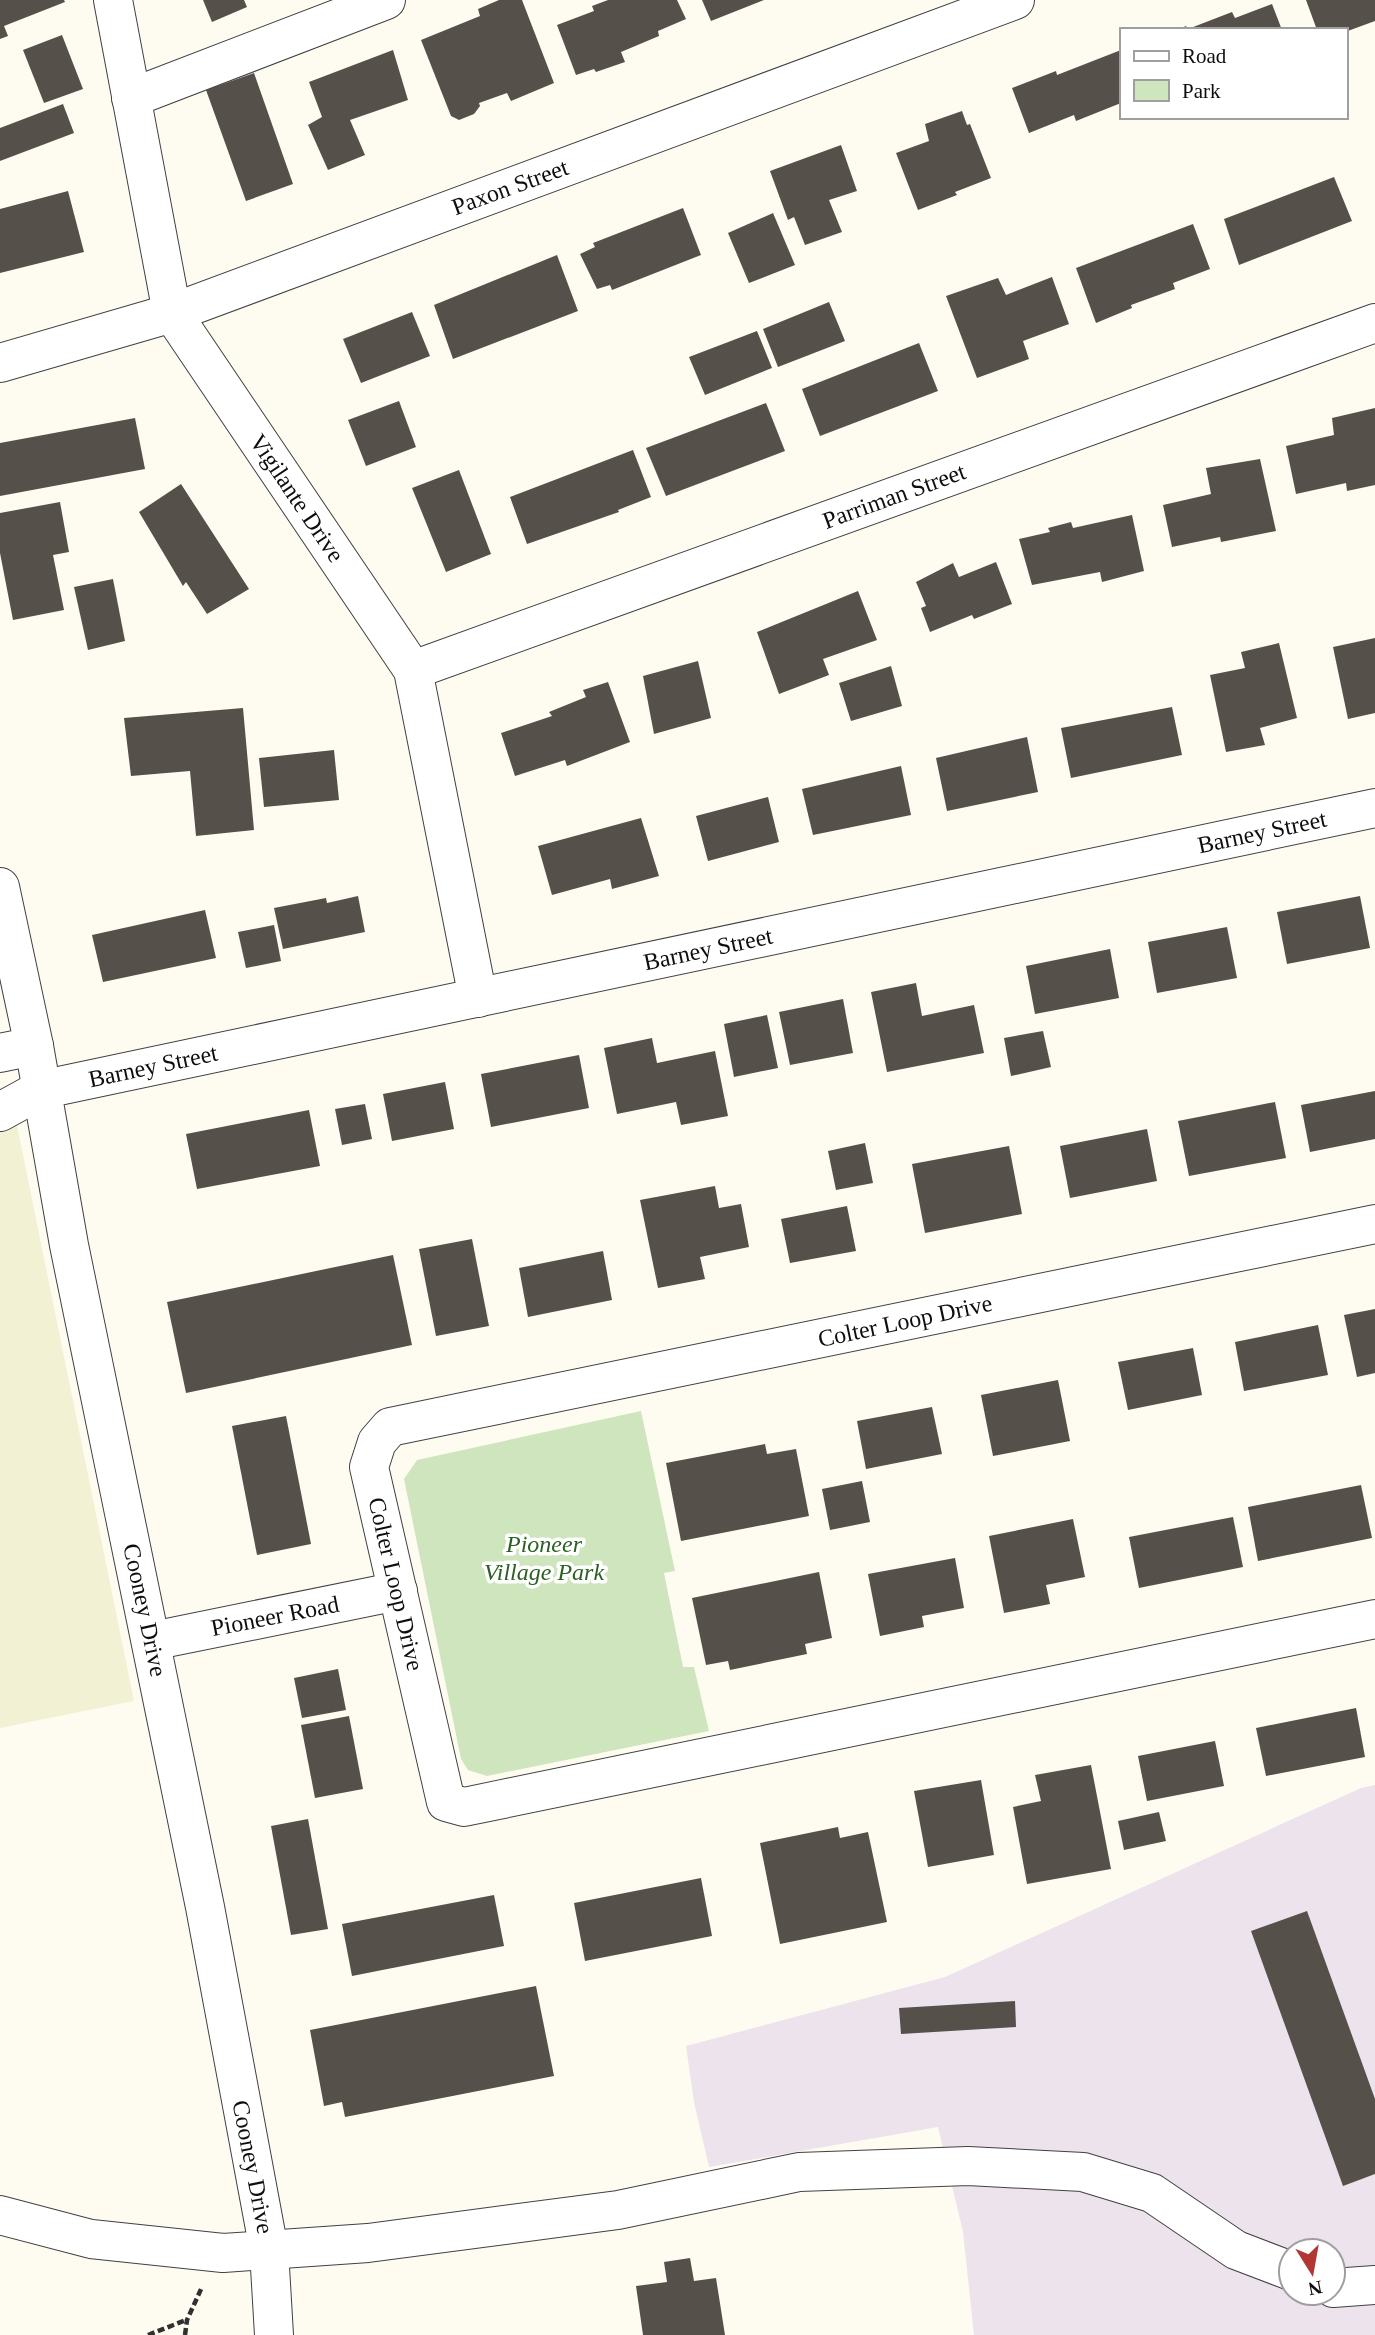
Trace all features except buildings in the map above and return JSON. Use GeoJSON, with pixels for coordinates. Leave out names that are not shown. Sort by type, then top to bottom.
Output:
{"type":"FeatureCollection","features":[{"type":"Feature","properties":{"kind":"street","name":"Vigilante Drive"},"geometry":{"type":"LineString","coordinates":[[113,0],[172,313],[412,670],[478,998]]}},
{"type":"Feature","properties":{"kind":"street"},"geometry":{"type":"LineString","coordinates":[[131,97],[387,0]]}},
{"type":"Feature","properties":{"kind":"street","name":"Paxon Street"},"geometry":{"type":"LineString","coordinates":[[0,363],[172,313],[1016,0]]}},
{"type":"Feature","properties":{"kind":"street","name":"Parriman Street"},"geometry":{"type":"LineString","coordinates":[[412,670],[1375,323]]}},
{"type":"Feature","properties":{"kind":"street","name":"Barney Street"},"geometry":{"type":"LineString","coordinates":[[0,1112],[40,1090],[1375,808]]}},
{"type":"Feature","properties":{"kind":"street","name":"Cooney Drive"},"geometry":{"type":"LineString","coordinates":[[0,887],[17,1050],[40,1090],[69,1245],[152,1641],[269,2250],[274,2335]]}},
{"type":"Feature","properties":{"kind":"street","name":"Colter Loop Drive"},"geometry":{"type":"LineString","coordinates":[[1375,1224],[390,1427],[377,1442],[369,1467],[446,1802],[464,1807],[1375,1619]]}},
{"type":"Feature","properties":{"kind":"street","name":"Pioneer Road"},"geometry":{"type":"LineString","coordinates":[[152,1641],[398,1591]]}},
{"type":"Feature","properties":{"kind":"street"},"geometry":{"type":"LineString","coordinates":[[0,2215],[91,2239],[223,2253],[368,2243],[618,2210],[799,2172],[968,2166],[1083,2172],[1152,2193],[1237,2250],[1277,2266]]}},
{"type":"Feature","properties":{"kind":"street"},"geometry":{"type":"LineString","coordinates":[[1347,2288],[1375,2285]]}},
{"type":"Feature","properties":{"kind":"path"},"geometry":{"type":"LineString","coordinates":[[186,2335],[187,2320],[199,2292],[223,2253]]}},
{"type":"Feature","properties":{"kind":"path"},"geometry":{"type":"LineString","coordinates":[[148,2335],[187,2320]]}},
{"type":"Feature","properties":{"kind":"shaded area"},"geometry":{"type":"Polygon","coordinates":[[[1375,1785],[1375,2335],[974,2335],[963,2232],[938,2127],[709,2167],[694,2102],[686,2046],[945,1977],[1361,1788],[1375,1785]]]}},
{"type":"Feature","properties":{"kind":"green space"},"geometry":{"type":"Polygon","coordinates":[[[9,1086],[134,1701],[0,1728],[0,1088],[9,1086]]]}},
{"type":"Feature","properties":{"kind":"green space","name":"Pioneer Village Park"},"geometry":{"type":"Polygon","coordinates":[[[641,1411],[675,1571],[664,1573],[683,1667],[694,1667],[709,1731],[487,1776],[468,1770],[461,1759],[404,1479],[417,1460],[641,1411]]]}}]}
